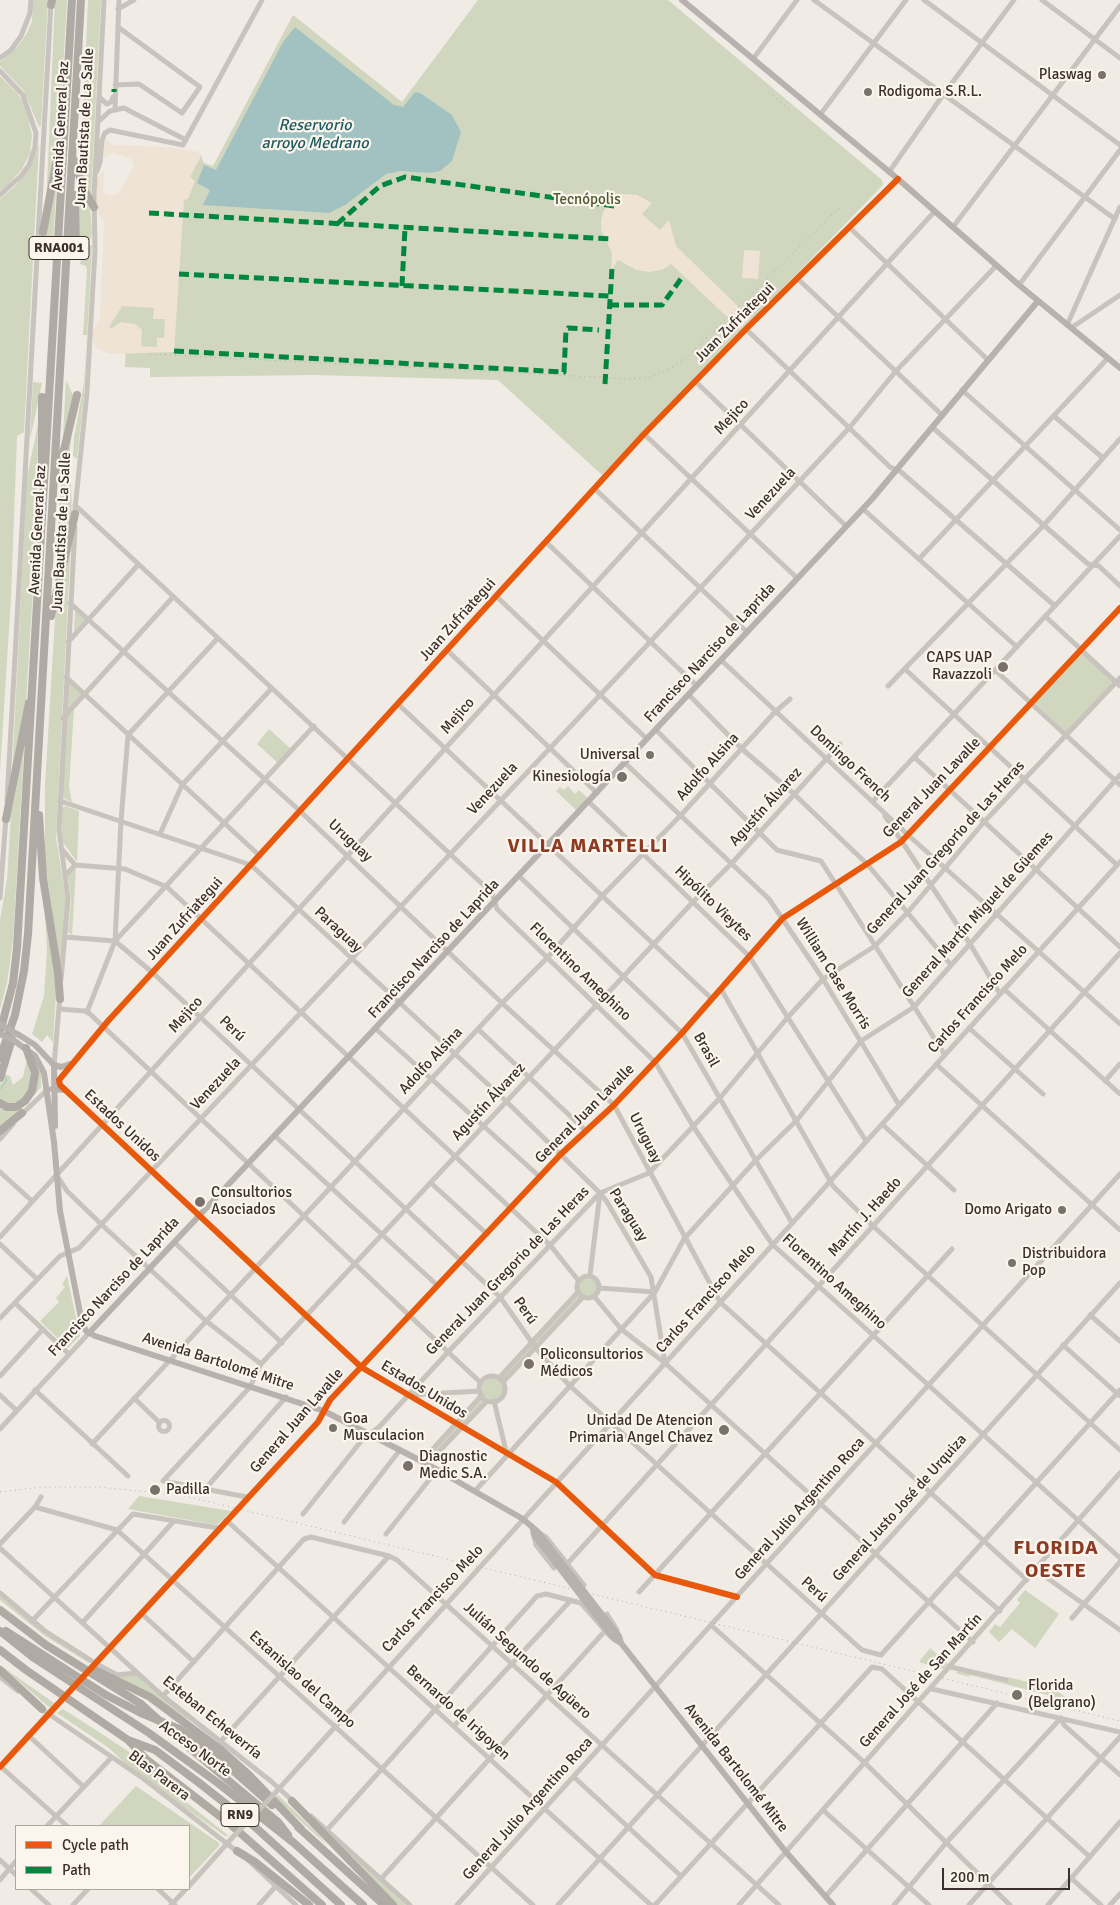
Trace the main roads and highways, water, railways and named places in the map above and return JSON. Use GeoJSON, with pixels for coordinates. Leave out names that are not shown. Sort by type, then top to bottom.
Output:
{"type":"FeatureCollection","features":[{"type":"Feature","properties":{"kind":"highway","name":"Avenida General Paz"},"geometry":{"type":"LineString","coordinates":[[0,1029],[13,983],[17,948],[72,0]]}},
{"type":"Feature","properties":{"kind":"highway","name":"Avenida General Paz"},"geometry":{"type":"LineString","coordinates":[[0,1058],[18,1000],[28,934],[81,0]]}},
{"type":"Feature","properties":{"kind":"highway"},"geometry":{"type":"LineString","coordinates":[[44,232],[66,111]]}},
{"type":"Feature","properties":{"kind":"highway"},"geometry":{"type":"LineString","coordinates":[[73,156],[84,190],[94,207]]}},
{"type":"Feature","properties":{"kind":"highway"},"geometry":{"type":"LineString","coordinates":[[73,156],[76,256]]}},
{"type":"Feature","properties":{"kind":"highway"},"geometry":{"type":"LineString","coordinates":[[54,494],[77,395]]}},
{"type":"Feature","properties":{"kind":"highway"},"geometry":{"type":"LineString","coordinates":[[42,397],[40,465],[44,497]]}},
{"type":"Feature","properties":{"kind":"highway"},"geometry":{"type":"LineString","coordinates":[[45,645],[75,510]]}},
{"type":"Feature","properties":{"kind":"highway"},"geometry":{"type":"LineString","coordinates":[[6,819],[33,689]]}},
{"type":"Feature","properties":{"kind":"highway"},"geometry":{"type":"LineString","coordinates":[[37,779],[42,870],[60,999]]}},
{"type":"Feature","properties":{"kind":"highway"},"geometry":{"type":"LineString","coordinates":[[0,1078],[10,1046],[18,1000]]}},
{"type":"Feature","properties":{"kind":"highway"},"geometry":{"type":"LineString","coordinates":[[0,1103],[8,1108],[16,1107],[25,1101],[31,1092],[34,1073],[26,1048]]}},
{"type":"Feature","properties":{"kind":"highway"},"geometry":{"type":"LineString","coordinates":[[0,1131],[22,1113]]}},
{"type":"Feature","properties":{"kind":"highway"},"geometry":{"type":"LineString","coordinates":[[0,1610],[46,1645],[142,1704],[186,1745],[278,1822],[294,1842]]}},
{"type":"Feature","properties":{"kind":"highway"},"geometry":{"type":"LineString","coordinates":[[0,1629],[99,1691],[141,1713],[179,1728],[212,1752],[301,1829],[384,1905]]}},
{"type":"Feature","properties":{"kind":"highway","name":"Acceso Norte"},"geometry":{"type":"LineString","coordinates":[[0,1629],[55,1672],[192,1764],[294,1842],[363,1905]]}},
{"type":"Feature","properties":{"kind":"highway","name":"Acceso Norte"},"geometry":{"type":"LineString","coordinates":[[0,1650],[128,1740],[155,1750],[223,1801],[341,1905]]}},
{"type":"Feature","properties":{"kind":"highway"},"geometry":{"type":"LineString","coordinates":[[78,1664],[109,1676],[159,1703],[221,1750],[255,1781],[301,1829]]}},
{"type":"Feature","properties":{"kind":"highway"},"geometry":{"type":"LineString","coordinates":[[0,1670],[45,1711]]}},
{"type":"Feature","properties":{"kind":"highway"},"geometry":{"type":"LineString","coordinates":[[128,1740],[147,1760],[230,1824],[322,1905]]}},
{"type":"Feature","properties":{"kind":"highway"},"geometry":{"type":"LineString","coordinates":[[292,1801],[392,1905]]}},
{"type":"Feature","properties":{"kind":"highway"},"geometry":{"type":"LineString","coordinates":[[237,1851],[255,1862],[308,1905]]}},
{"type":"Feature","properties":{"kind":"main road"},"geometry":{"type":"LineString","coordinates":[[686,1],[898,179],[1019,286],[1120,368]]}},
{"type":"Feature","properties":{"kind":"main road","name":"Francisco Narciso de Laprida"},"geometry":{"type":"LineString","coordinates":[[89,1333],[598,793],[863,508],[1038,301]]}},
{"type":"Feature","properties":{"kind":"main road"},"geometry":{"type":"LineString","coordinates":[[0,1029],[19,1035],[35,1045],[54,1065],[61,1068],[70,1064]]}},
{"type":"Feature","properties":{"kind":"main road"},"geometry":{"type":"LineString","coordinates":[[0,1029],[35,1056],[55,1089],[54,1142]]}},
{"type":"Feature","properties":{"kind":"main road"},"geometry":{"type":"LineString","coordinates":[[41,1065],[54,1142],[60,1211],[82,1324],[89,1333]]}},
{"type":"Feature","properties":{"kind":"main road","name":"Juan Bautista de La Salle"},"geometry":{"type":"LineString","coordinates":[[46,1090],[54,1065]]}},
{"type":"Feature","properties":{"kind":"main road","name":"Juan Bautista de La Salle"},"geometry":{"type":"LineString","coordinates":[[54,1065],[55,1089]]}},
{"type":"Feature","properties":{"kind":"main road"},"geometry":{"type":"LineString","coordinates":[[46,1090],[65,1090]]}},
{"type":"Feature","properties":{"kind":"main road","name":"Avenida Bartolomé Mitre"},"geometry":{"type":"LineString","coordinates":[[89,1333],[324,1411],[424,1462],[523,1520],[535,1532],[786,1852],[833,1905]]}},
{"type":"Feature","properties":{"kind":"water","name":"Reservorio arroyo Medrano"},"geometry":{"type":"Polygon","coordinates":[[[295,27],[394,105],[403,107],[415,92],[420,93],[452,115],[461,132],[452,161],[440,171],[430,173],[400,171],[386,174],[345,205],[329,213],[203,205],[210,190],[197,183],[204,165],[216,170],[283,42],[295,27]]]}},
{"type":"Feature","properties":{"kind":"waterway"},"geometry":{"type":"LineString","coordinates":[[0,1089],[7,1080],[5,1077]]}},
{"type":"Feature","properties":{"kind":"tunnel"},"geometry":{"type":"LineString","coordinates":[[55,1706],[89,1670]]}},
{"type":"Feature","properties":{"kind":"railway"},"geometry":{"type":"LineString","coordinates":[[769,92],[790,110]]}},
{"type":"Feature","properties":{"kind":"railway"},"geometry":{"type":"LineString","coordinates":[[150,354],[632,379],[651,377],[666,371],[685,359],[839,208]]}},
{"type":"Feature","properties":{"kind":"railway"},"geometry":{"type":"LineString","coordinates":[[0,1492],[42,1487],[99,1487],[185,1496],[1120,1721]]}},
{"type":"Feature","properties":{"kind":"place","name":"Plaswag"},"geometry":{"type":"Point","coordinates":[1102,75]}},
{"type":"Feature","properties":{"kind":"place","name":"Rodigoma S.R.L."},"geometry":{"type":"Point","coordinates":[868,92]}},
{"type":"Feature","properties":{"kind":"place","name":"CAPS UAP Ravazzoli"},"geometry":{"type":"Point","coordinates":[1003,667]}},
{"type":"Feature","properties":{"kind":"place","name":"Universal"},"geometry":{"type":"Point","coordinates":[650,755]}},
{"type":"Feature","properties":{"kind":"place","name":"Kinesiología"},"geometry":{"type":"Point","coordinates":[622,777]}},
{"type":"Feature","properties":{"kind":"place","name":"Consultorios Asociados"},"geometry":{"type":"Point","coordinates":[200,1202]}},
{"type":"Feature","properties":{"kind":"place","name":"Domo Arigato"},"geometry":{"type":"Point","coordinates":[1062,1210]}},
{"type":"Feature","properties":{"kind":"place","name":"Distribuidora Pop"},"geometry":{"type":"Point","coordinates":[1012,1263]}},
{"type":"Feature","properties":{"kind":"place","name":"Policonsultorios Médicos"},"geometry":{"type":"Point","coordinates":[529,1364]}},
{"type":"Feature","properties":{"kind":"place","name":"Goa Musculacion"},"geometry":{"type":"Point","coordinates":[333,1428]}},
{"type":"Feature","properties":{"kind":"place","name":"Unidad De Atencion Primaria Angel Chavez"},"geometry":{"type":"Point","coordinates":[724,1430]}},
{"type":"Feature","properties":{"kind":"place","name":"Diagnostic Medic S.A."},"geometry":{"type":"Point","coordinates":[408,1466]}},
{"type":"Feature","properties":{"kind":"place","name":"Padilla"},"geometry":{"type":"Point","coordinates":[155,1490]}},
{"type":"Feature","properties":{"kind":"place","name":"Florida (Belgrano)"},"geometry":{"type":"Point","coordinates":[1017,1695]}},
{"type":"Feature","properties":{"kind":"district","name":"VILLA MARTELLI"},"geometry":{"type":"Point","coordinates":[588,847]}},
{"type":"Feature","properties":{"kind":"district","name":"FLORIDA OESTE"},"geometry":{"type":"Point","coordinates":[1056,1560]}},
{"type":"Feature","properties":{"kind":"park label","name":"Tecnópolis"},"geometry":{"type":"Point","coordinates":[587,200]}}]}
